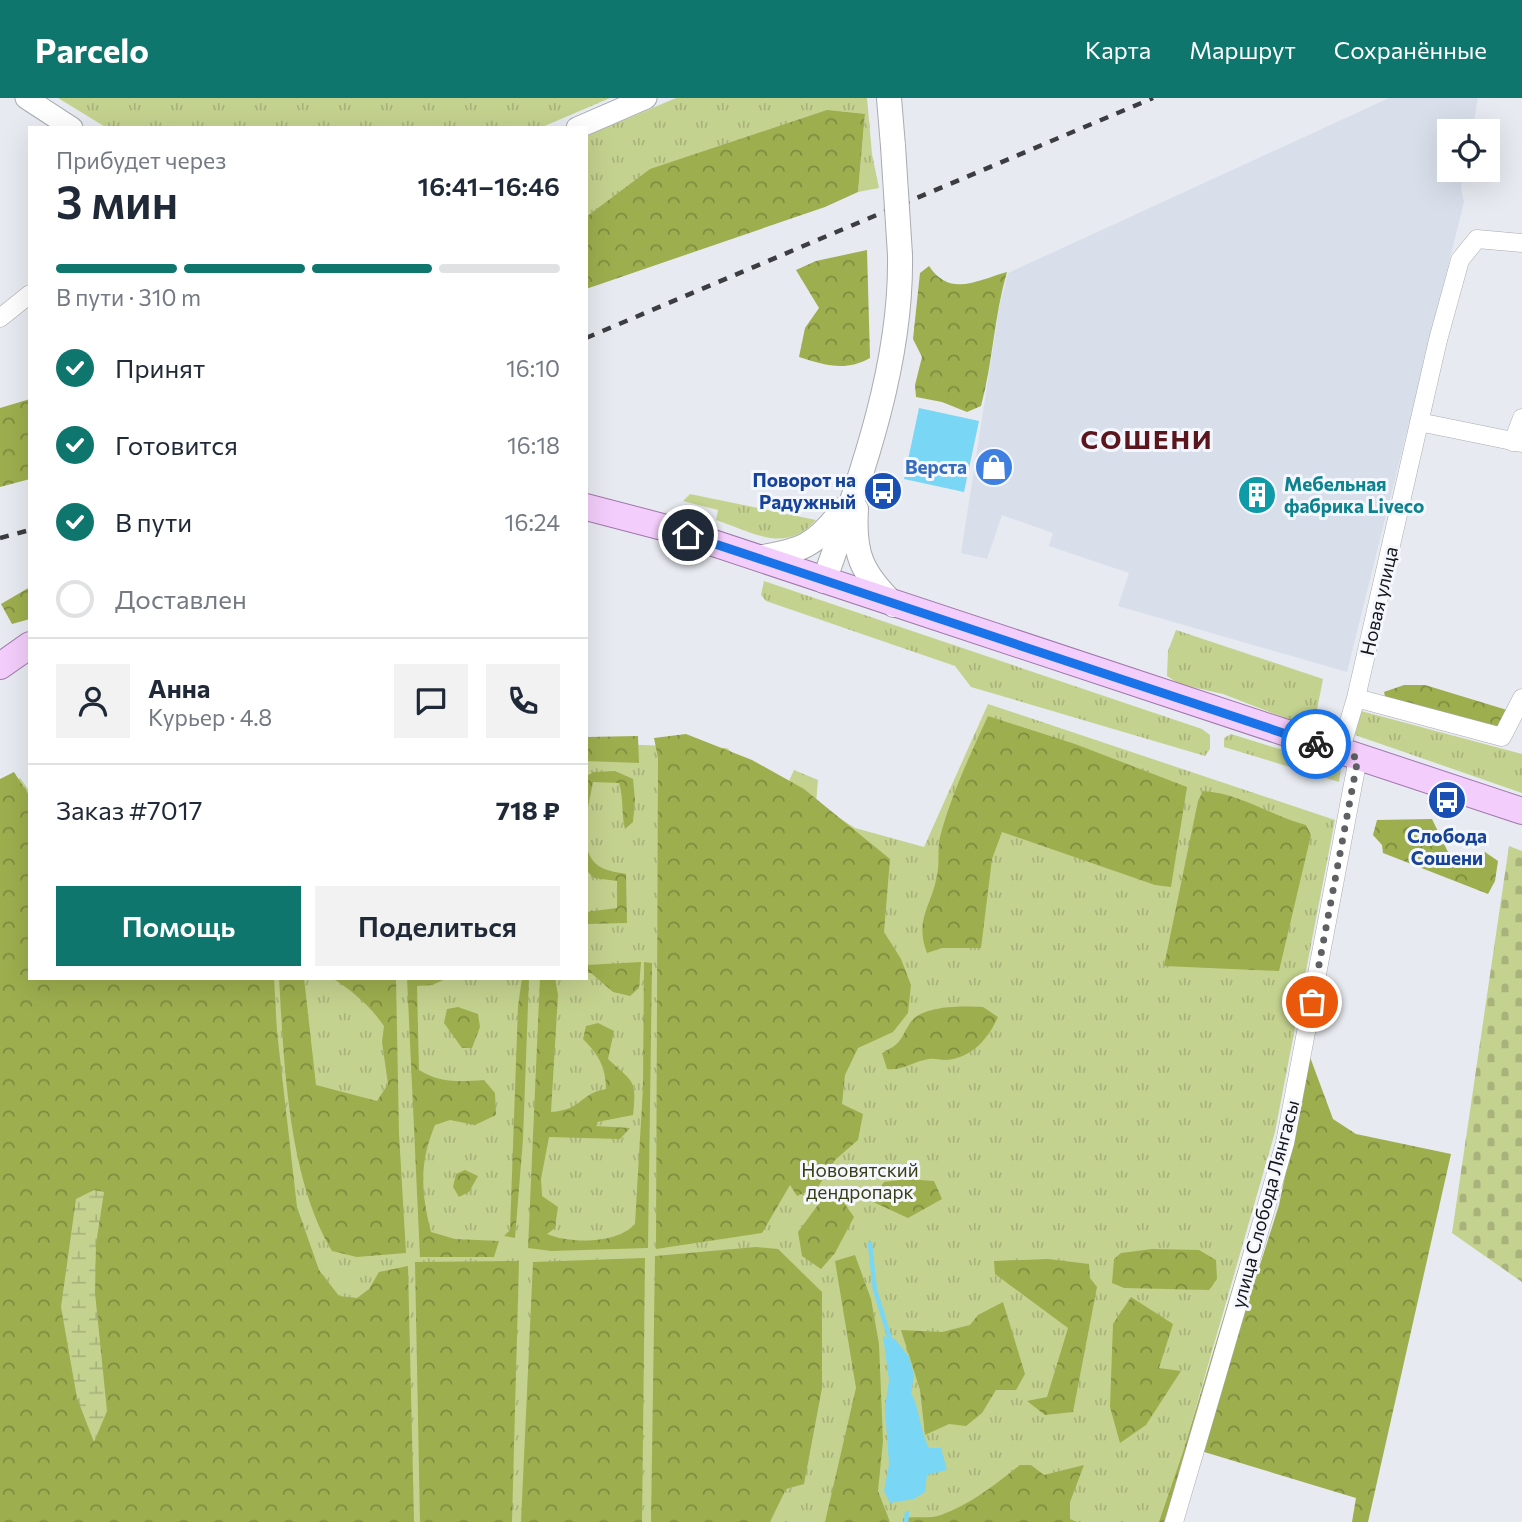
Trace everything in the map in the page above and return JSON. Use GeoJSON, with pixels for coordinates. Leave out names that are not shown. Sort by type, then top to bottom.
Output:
{"type":"FeatureCollection","features":[{"type":"Feature","properties":{"kind":"main road"},"geometry":{"type":"LineString","coordinates":[[824,580],[858,484],[887,370],[898,293],[900,255],[889,98]]}},
{"type":"Feature","properties":{"kind":"main road"},"geometry":{"type":"LineString","coordinates":[[757,558],[797,551],[815,540],[841,512],[858,484]]}},
{"type":"Feature","properties":{"kind":"main road"},"geometry":{"type":"LineString","coordinates":[[858,484],[858,558],[875,587],[894,605]]}},
{"type":"Feature","properties":{"kind":"main road"},"geometry":{"type":"LineString","coordinates":[[588,507],[610,511],[757,558],[1522,811]]}},
{"type":"Feature","properties":{"kind":"main road"},"geometry":{"type":"LineString","coordinates":[[0,667],[28,646]]}},
{"type":"Feature","properties":{"kind":"street"},"geometry":{"type":"LineString","coordinates":[[26,98],[69,126]]}},
{"type":"Feature","properties":{"kind":"street"},"geometry":{"type":"LineString","coordinates":[[582,126],[646,98]]}},
{"type":"Feature","properties":{"kind":"street","name":"Новая улица"},"geometry":{"type":"LineString","coordinates":[[1349,755],[1356,698],[1419,422],[1460,260],[1477,239],[1522,243]]}},
{"type":"Feature","properties":{"kind":"street"},"geometry":{"type":"LineString","coordinates":[[0,318],[28,297]]}},
{"type":"Feature","properties":{"kind":"street"},"geometry":{"type":"LineString","coordinates":[[1419,422],[1517,442],[1522,418]]}},
{"type":"Feature","properties":{"kind":"street"},"geometry":{"type":"LineString","coordinates":[[1356,698],[1502,737],[1522,698]]}},
{"type":"Feature","properties":{"kind":"street","name":"улица Слобода Лянгасы"},"geometry":{"type":"LineString","coordinates":[[1174,1522],[1284,1143],[1349,755]]}},
{"type":"Feature","properties":{"kind":"shaded area"},"geometry":{"type":"Polygon","coordinates":[[[1389,98],[1478,98],[1474,119],[1437,119],[1437,182],[1462,182],[1464,202],[1347,672],[1118,606],[1129,573],[1049,546],[1053,533],[1002,515],[987,559],[961,553],[1000,303],[1008,273],[1389,98]]]}},
{"type":"Feature","properties":{"kind":"green space"},"geometry":{"type":"Polygon","coordinates":[[[58,98],[610,98],[545,126],[104,126],[58,98]]]}},
{"type":"Feature","properties":{"kind":"green space"},"geometry":{"type":"Polygon","coordinates":[[[676,98],[867,98],[872,154],[879,188],[858,192],[865,115],[596,210],[588,216],[588,135],[676,98]]]}},
{"type":"Feature","properties":{"kind":"green space"},"geometry":{"type":"Polygon","coordinates":[[[827,110],[865,114],[858,192],[825,207],[588,288],[588,216],[650,169],[827,110]]]}},
{"type":"Feature","properties":{"kind":"green space"},"geometry":{"type":"Polygon","coordinates":[[[867,250],[870,358],[843,366],[826,365],[799,357],[805,328],[819,308],[796,270],[816,261],[867,250]]]}},
{"type":"Feature","properties":{"kind":"green space"},"geometry":{"type":"Polygon","coordinates":[[[929,266],[937,276],[955,284],[975,282],[1007,272],[981,406],[967,412],[942,402],[916,397],[915,385],[922,357],[913,339],[920,273],[929,266]]]}},
{"type":"Feature","properties":{"kind":"green space"},"geometry":{"type":"Polygon","coordinates":[[[28,400],[28,480],[0,487],[0,408],[28,400]]]}},
{"type":"Feature","properties":{"kind":"green space"},"geometry":{"type":"Polygon","coordinates":[[[690,494],[816,520],[804,531],[792,536],[768,538],[716,520],[718,510],[683,501],[690,494]]]}},
{"type":"Feature","properties":{"kind":"green space"},"geometry":{"type":"Polygon","coordinates":[[[764,581],[1202,729],[1210,735],[1210,749],[1205,756],[971,687],[955,666],[766,601],[761,595],[764,581]]]}},
{"type":"Feature","properties":{"kind":"green space"},"geometry":{"type":"Polygon","coordinates":[[[28,588],[28,620],[12,624],[1,604],[28,588]]]}},
{"type":"Feature","properties":{"kind":"green space"},"geometry":{"type":"Polygon","coordinates":[[[1176,630],[1323,679],[1315,720],[1303,725],[1223,694],[1179,684],[1167,676],[1168,651],[1176,630]]]}},
{"type":"Feature","properties":{"kind":"green space"},"geometry":{"type":"Polygon","coordinates":[[[1404,685],[1425,685],[1507,710],[1497,730],[1476,727],[1450,714],[1432,716],[1387,705],[1384,692],[1404,685]]]}},
{"type":"Feature","properties":{"kind":"green space","name":"Нововятский дендропарк"},"geometry":{"type":"Polygon","coordinates":[[[988,704],[1335,820],[1275,1132],[1163,1522],[0,1522],[0,790],[20,778],[28,789],[28,980],[588,980],[588,743],[727,748],[738,758],[789,781],[794,770],[818,780],[816,803],[855,828],[924,847],[988,704]]]}},
{"type":"Feature","properties":{"kind":"green space"},"geometry":{"type":"Polygon","coordinates":[[[1361,711],[1522,754],[1522,793],[1355,735],[1361,711]]]}},
{"type":"Feature","properties":{"kind":"green space"},"geometry":{"type":"Polygon","coordinates":[[[988,716],[1075,744],[1187,787],[1171,887],[1155,885],[1002,832],[992,859],[981,948],[942,948],[927,953],[923,941],[923,922],[935,886],[944,821],[988,716]]]}},
{"type":"Feature","properties":{"kind":"green space"},"geometry":{"type":"Polygon","coordinates":[[[686,734],[752,760],[804,789],[890,859],[884,932],[901,959],[911,985],[908,1013],[893,1032],[858,1048],[845,1075],[842,1104],[863,1114],[858,1140],[835,1160],[818,1187],[797,1196],[790,1185],[762,1233],[656,1249],[658,758],[654,738],[686,734]]]}},
{"type":"Feature","properties":{"kind":"green space"},"geometry":{"type":"Polygon","coordinates":[[[1231,734],[1341,768],[1339,782],[1224,747],[1224,738],[1231,734]]]}},
{"type":"Feature","properties":{"kind":"green space"},"geometry":{"type":"Polygon","coordinates":[[[638,736],[639,763],[588,761],[588,737],[638,736]]]}},
{"type":"Feature","properties":{"kind":"green space"},"geometry":{"type":"Polygon","coordinates":[[[615,771],[633,779],[633,822],[625,829],[619,783],[593,782],[588,811],[588,775],[615,771]]]}},
{"type":"Feature","properties":{"kind":"green space"},"geometry":{"type":"Polygon","coordinates":[[[14,772],[28,794],[28,980],[274,980],[277,1032],[297,1207],[319,1270],[339,1296],[357,1298],[369,1289],[379,1272],[408,1266],[414,1522],[0,1522],[0,779],[14,772]]]}},
{"type":"Feature","properties":{"kind":"green space"},"geometry":{"type":"Polygon","coordinates":[[[1203,791],[1230,796],[1306,825],[1311,835],[1279,971],[1164,966],[1198,801],[1203,791]]]}},
{"type":"Feature","properties":{"kind":"green space"},"geometry":{"type":"Polygon","coordinates":[[[1432,819],[1448,852],[1476,863],[1485,852],[1498,861],[1495,881],[1488,894],[1383,853],[1382,845],[1373,835],[1377,820],[1432,819]]]}},
{"type":"Feature","properties":{"kind":"green space"},"geometry":{"type":"Polygon","coordinates":[[[1509,846],[1522,851],[1522,1282],[1452,1233],[1509,846]]]}},
{"type":"Feature","properties":{"kind":"green space"},"geometry":{"type":"Polygon","coordinates":[[[588,849],[598,866],[626,874],[627,923],[588,924],[588,912],[617,908],[617,881],[594,878],[588,872],[588,849]]]}},
{"type":"Feature","properties":{"kind":"green space"},"geometry":{"type":"Polygon","coordinates":[[[641,962],[639,988],[630,996],[613,992],[588,973],[588,965],[641,962]]]}},
{"type":"Feature","properties":{"kind":"green space"},"geometry":{"type":"Polygon","coordinates":[[[644,962],[652,963],[648,1248],[551,1251],[528,1248],[540,980],[555,980],[558,995],[551,1112],[569,1108],[591,1094],[606,1089],[605,1074],[600,1061],[583,1039],[586,1026],[598,1023],[614,1031],[608,1059],[631,1082],[634,1094],[633,1115],[597,1122],[596,1126],[630,1128],[620,1139],[549,1137],[541,1179],[542,1196],[558,1207],[555,1228],[547,1234],[581,1241],[606,1239],[627,1231],[635,1224],[643,1087],[644,962]]]}},
{"type":"Feature","properties":{"kind":"green space"},"geometry":{"type":"Polygon","coordinates":[[[279,980],[304,980],[316,1085],[377,1101],[388,1084],[382,1042],[384,1026],[361,999],[335,980],[396,980],[399,1134],[406,1253],[357,1257],[332,1251],[317,1222],[297,1155],[283,1046],[279,980]]]}},
{"type":"Feature","properties":{"kind":"green space"},"geometry":{"type":"Polygon","coordinates":[[[407,980],[443,980],[432,985],[417,986],[419,1070],[450,1081],[484,1080],[495,1093],[496,1115],[475,1125],[450,1120],[435,1125],[424,1165],[425,1204],[431,1232],[455,1239],[499,1241],[494,1257],[420,1257],[407,980]]]}},
{"type":"Feature","properties":{"kind":"green space"},"geometry":{"type":"Polygon","coordinates":[[[522,980],[529,980],[523,1139],[515,1238],[504,1236],[510,1230],[518,1006],[522,980]]]}},
{"type":"Feature","properties":{"kind":"green space"},"geometry":{"type":"Polygon","coordinates":[[[458,1007],[478,1014],[480,1027],[472,1048],[462,1048],[444,1023],[447,1009],[458,1007]]]}},
{"type":"Feature","properties":{"kind":"green space"},"geometry":{"type":"Polygon","coordinates":[[[983,1007],[998,1017],[984,1040],[964,1056],[946,1060],[929,1059],[898,1069],[887,1069],[882,1053],[897,1044],[916,1017],[944,1008],[983,1007]]]}},
{"type":"Feature","properties":{"kind":"green space"},"geometry":{"type":"Polygon","coordinates":[[[1310,1057],[1333,1119],[1356,1134],[1451,1154],[1368,1522],[1352,1522],[1356,1498],[1201,1451],[1279,1205],[1310,1057]]]}},
{"type":"Feature","properties":{"kind":"green space"},"geometry":{"type":"Polygon","coordinates":[[[1275,1147],[1172,1500],[1164,1522],[1159,1522],[1182,1455],[1275,1147]]]}},
{"type":"Feature","properties":{"kind":"green space"},"geometry":{"type":"Polygon","coordinates":[[[465,1170],[478,1176],[469,1192],[459,1197],[453,1187],[456,1174],[465,1170]]]}},
{"type":"Feature","properties":{"kind":"green space"},"geometry":{"type":"Polygon","coordinates":[[[907,1179],[934,1181],[942,1199],[908,1218],[871,1201],[884,1182],[907,1179]]]}},
{"type":"Feature","properties":{"kind":"green space"},"geometry":{"type":"Polygon","coordinates":[[[94,1190],[104,1192],[96,1244],[95,1293],[107,1411],[94,1442],[77,1398],[61,1307],[76,1199],[94,1190]]]}},
{"type":"Feature","properties":{"kind":"green space"},"geometry":{"type":"Polygon","coordinates":[[[840,1197],[854,1217],[835,1253],[821,1269],[802,1256],[798,1232],[823,1198],[840,1197]]]}},
{"type":"Feature","properties":{"kind":"green space"},"geometry":{"type":"Polygon","coordinates":[[[756,1247],[778,1249],[822,1292],[822,1388],[804,1484],[786,1489],[770,1522],[651,1522],[655,1256],[756,1247]]]}},
{"type":"Feature","properties":{"kind":"green space"},"geometry":{"type":"Polygon","coordinates":[[[1152,1249],[1199,1250],[1216,1260],[1217,1279],[1209,1290],[1124,1288],[1112,1283],[1114,1259],[1121,1253],[1152,1249]]]}},
{"type":"Feature","properties":{"kind":"green space"},"geometry":{"type":"Polygon","coordinates":[[[855,1255],[871,1299],[879,1344],[883,1441],[878,1491],[890,1522],[825,1522],[856,1388],[835,1261],[855,1255]]]}},
{"type":"Feature","properties":{"kind":"green space"},"geometry":{"type":"Polygon","coordinates":[[[645,1258],[642,1522],[521,1522],[533,1262],[645,1258]]]}},
{"type":"Feature","properties":{"kind":"green space"},"geometry":{"type":"Polygon","coordinates":[[[1048,1259],[1089,1264],[1090,1278],[1097,1287],[1073,1412],[1045,1415],[1027,1401],[1047,1397],[1068,1328],[995,1274],[994,1261],[1048,1259]]]}},
{"type":"Feature","properties":{"kind":"green space"},"geometry":{"type":"Polygon","coordinates":[[[519,1261],[512,1522],[420,1522],[415,1262],[519,1261]]]}},
{"type":"Feature","properties":{"kind":"green space"},"geometry":{"type":"Polygon","coordinates":[[[1131,1297],[1173,1324],[1159,1368],[1181,1371],[1146,1425],[1120,1443],[1110,1407],[1113,1324],[1131,1297]]]}},
{"type":"Feature","properties":{"kind":"green space"},"geometry":{"type":"Polygon","coordinates":[[[1003,1302],[1025,1374],[1016,1390],[996,1390],[982,1413],[966,1426],[949,1424],[925,1435],[920,1390],[901,1330],[942,1332],[970,1325],[978,1315],[1003,1302]]]}},
{"type":"Feature","properties":{"kind":"green space"},"geometry":{"type":"Polygon","coordinates":[[[1020,1465],[1031,1465],[1044,1475],[1084,1465],[1070,1502],[1070,1519],[1077,1522],[903,1522],[903,1518],[937,1516],[952,1511],[1020,1465]]]}},
{"type":"Feature","properties":{"kind":"water"},"geometry":{"type":"Polygon","coordinates":[[[919,408],[979,421],[964,492],[904,479],[919,408]]]}},
{"type":"Feature","properties":{"kind":"water"},"geometry":{"type":"Polygon","coordinates":[[[883,1336],[895,1339],[909,1357],[914,1375],[911,1394],[926,1442],[929,1448],[941,1448],[947,1470],[927,1475],[925,1492],[914,1499],[890,1503],[884,1491],[889,1464],[885,1408],[889,1380],[883,1336]]]}},
{"type":"Feature","properties":{"kind":"waterway"},"geometry":{"type":"LineString","coordinates":[[870,1244],[875,1290],[891,1342]]}},
{"type":"Feature","properties":{"kind":"waterway"},"geometry":{"type":"LineString","coordinates":[[906,1522],[907,1513]]}},
{"type":"Feature","properties":{"kind":"railway"},"geometry":{"type":"LineString","coordinates":[[588,337],[1153,98]]}},
{"type":"Feature","properties":{"kind":"railway"},"geometry":{"type":"LineString","coordinates":[[0,538],[28,531]]}},
{"type":"Feature","properties":{"kind":"way so far"},"geometry":{"type":"LineString","coordinates":[[1312,1002],[1358,758],[1316,744]]}},
{"type":"Feature","properties":{"kind":"place","name":"Верста"},"geometry":{"type":"Point","coordinates":[994,467]}},
{"type":"Feature","properties":{"kind":"place","name":"Поворот на Радужный"},"geometry":{"type":"Point","coordinates":[883,491]}},
{"type":"Feature","properties":{"kind":"place","name":"Мебельная фабрика Liveco"},"geometry":{"type":"Point","coordinates":[1257,495]}},
{"type":"Feature","properties":{"kind":"place","name":"Слобода Сошени"},"geometry":{"type":"Point","coordinates":[1447,800]}},
{"type":"Feature","properties":{"kind":"district","name":"СОШЕНИ"},"geometry":{"type":"Point","coordinates":[1147,440]}},
{"type":"Feature","properties":{"kind":"route"},"geometry":{"type":"LineString","coordinates":[[688,535],[1316,744]]}}]}
